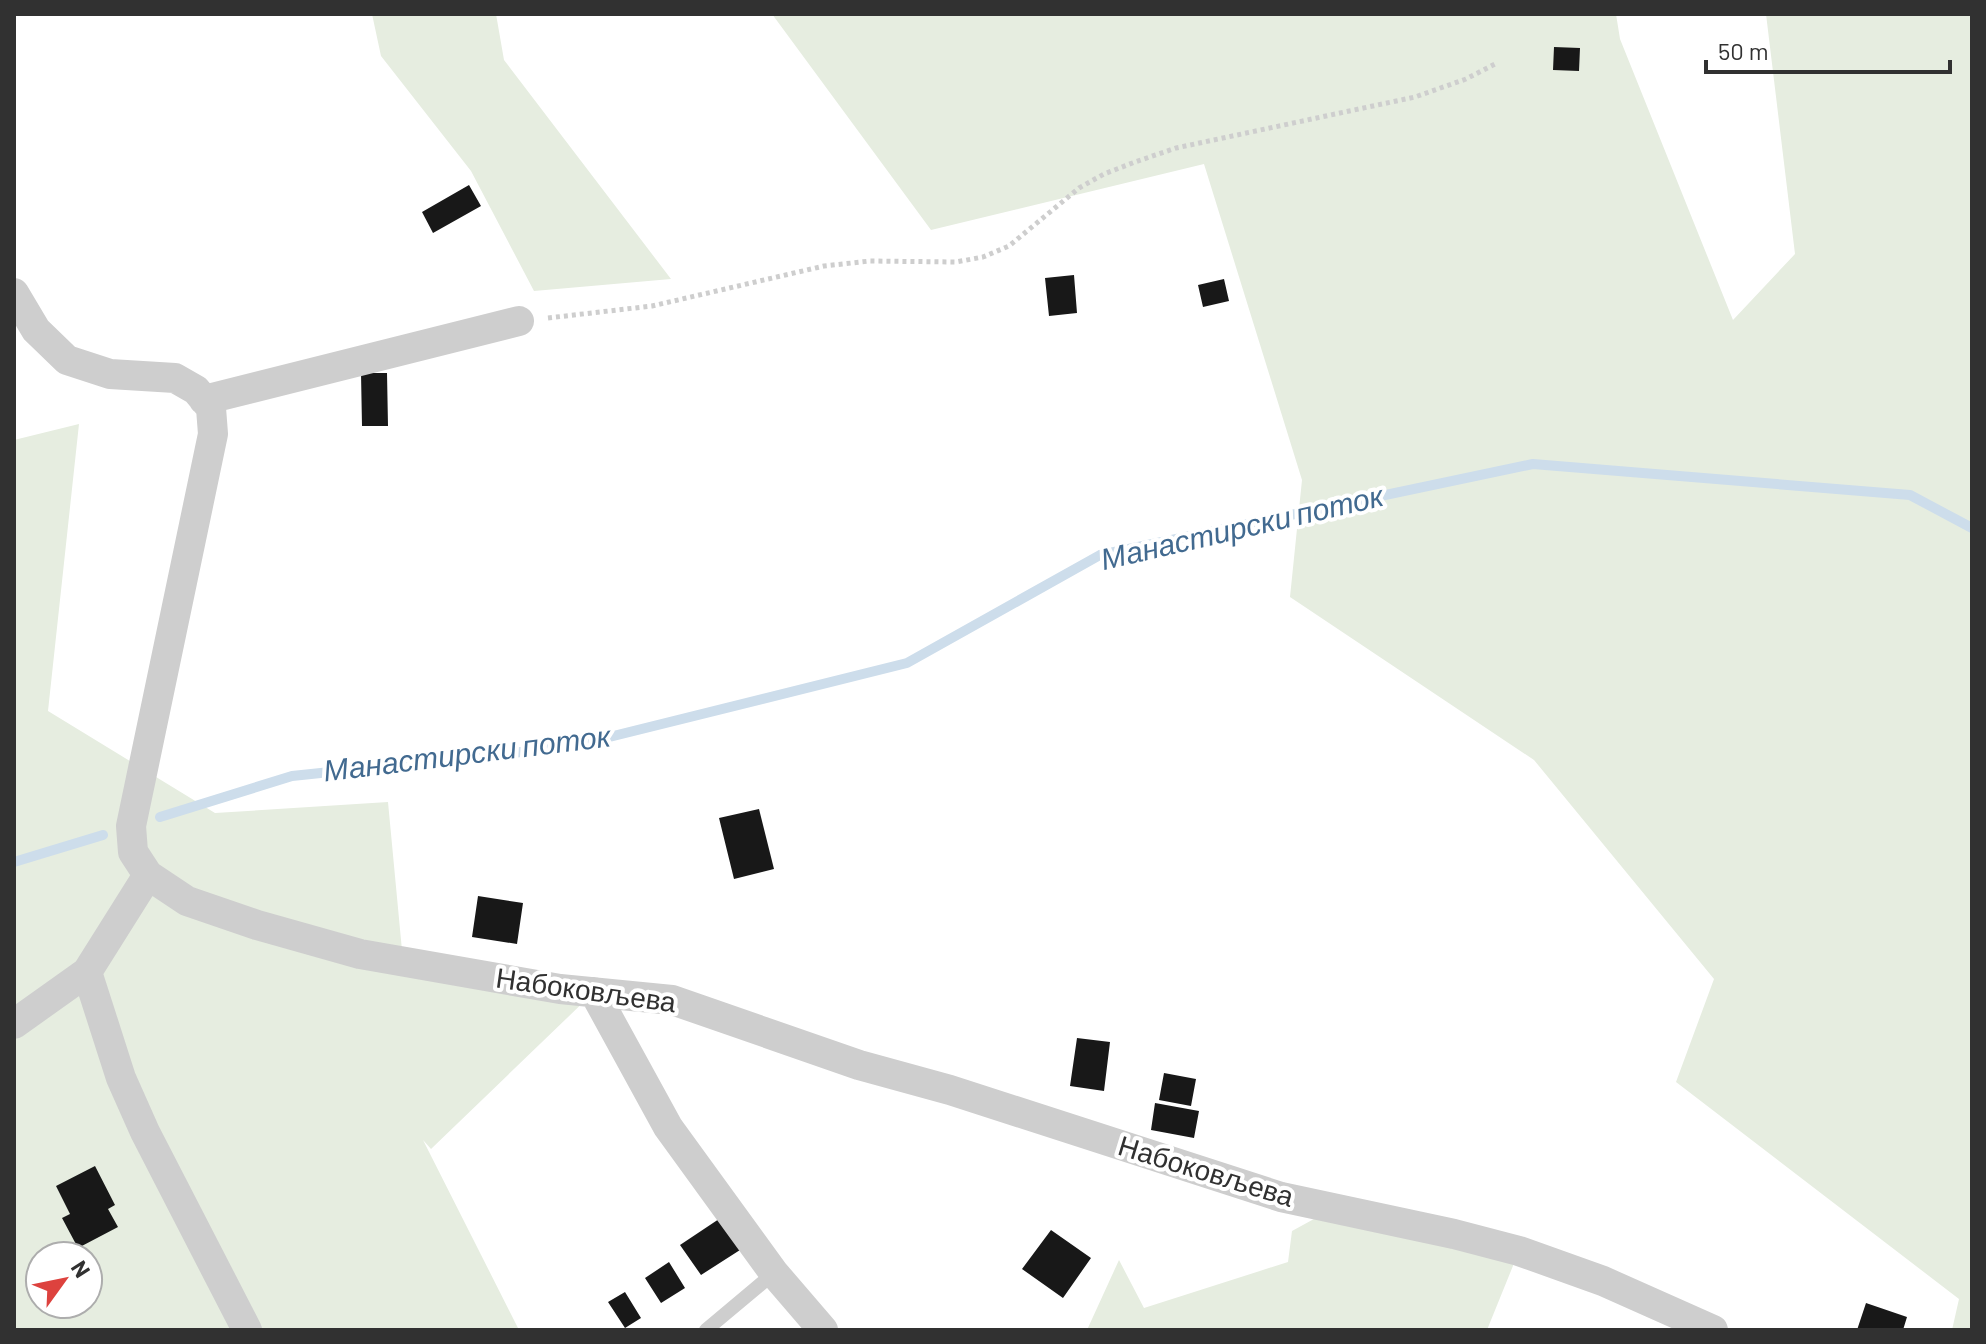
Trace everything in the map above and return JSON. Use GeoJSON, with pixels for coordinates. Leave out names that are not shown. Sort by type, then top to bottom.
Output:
{"type":"FeatureCollection","features":[{"type":"Feature","properties":{"kind":"street"},"geometry":{"type":"LineString","coordinates":[[14,293],[36,330],[67,360],[110,374],[175,378],[196,390],[211,408],[213,434],[131,826],[133,852],[148,875],[87,972],[14,1024]]}},
{"type":"Feature","properties":{"kind":"street"},"geometry":{"type":"LineString","coordinates":[[204,400],[519,321]]}},
{"type":"Feature","properties":{"kind":"street","name":"Набоковљева"},"geometry":{"type":"LineString","coordinates":[[148,875],[187,901],[343,951],[594,992],[672,1000],[859,1065],[950,1090],[1281,1197],[1519,1251],[1603,1281],[1713,1330]]}},
{"type":"Feature","properties":{"kind":"street"},"geometry":{"type":"LineString","coordinates":[[87,972],[127,1092],[247,1330]]}},
{"type":"Feature","properties":{"kind":"street"},"geometry":{"type":"LineString","coordinates":[[594,992],[668,1127],[774,1273],[823,1330]]}},
{"type":"Feature","properties":{"kind":"lane"},"geometry":{"type":"LineString","coordinates":[[706,1330],[774,1273]]}},
{"type":"Feature","properties":{"kind":"path"},"geometry":{"type":"LineString","coordinates":[[519,321],[652,306],[824,266],[870,261],[956,262],[983,257],[1009,246],[1079,188],[1114,170],[1176,148],[1415,97],[1466,79],[1497,63]]}},
{"type":"Feature","properties":{"kind":"shaded area"},"geometry":{"type":"Polygon","coordinates":[[[372,14],[496,14],[504,60],[671,279],[534,291],[471,171],[381,56],[372,14]]]}},
{"type":"Feature","properties":{"kind":"shaded area"},"geometry":{"type":"Polygon","coordinates":[[[772,14],[1616,14],[1620,39],[1733,320],[1795,254],[1766,14],[1972,14],[1972,1330],[1952,1330],[1959,1299],[1676,1082],[1714,979],[1534,760],[1290,597],[1302,480],[1204,164],[931,230],[772,14]]]}},
{"type":"Feature","properties":{"kind":"shaded area"},"geometry":{"type":"Polygon","coordinates":[[[79,424],[48,711],[215,813],[388,802],[403,961],[594,992],[431,1149],[423,1140],[519,1330],[14,1330],[14,440],[79,424]]]}},
{"type":"Feature","properties":{"kind":"shaded area"},"geometry":{"type":"Polygon","coordinates":[[[1334,1208],[1519,1251],[1487,1330],[1087,1330],[1119,1260],[1144,1308],[1288,1262],[1292,1231],[1334,1208]]]}},
{"type":"Feature","properties":{"kind":"building"},"geometry":{"type":"Polygon","coordinates":[[[1554,47],[1580,48],[1579,71],[1553,70],[1554,47]]]}},
{"type":"Feature","properties":{"kind":"building"},"geometry":{"type":"Polygon","coordinates":[[[469,185],[481,206],[433,233],[422,212],[469,185]]]}},
{"type":"Feature","properties":{"kind":"building"},"geometry":{"type":"Polygon","coordinates":[[[1074,275],[1077,313],[1049,316],[1045,278],[1074,275]]]}},
{"type":"Feature","properties":{"kind":"building"},"geometry":{"type":"Polygon","coordinates":[[[1224,279],[1229,301],[1203,307],[1198,285],[1224,279]]]}},
{"type":"Feature","properties":{"kind":"building"},"geometry":{"type":"Polygon","coordinates":[[[361,373],[387,373],[388,426],[362,426],[361,373]]]}},
{"type":"Feature","properties":{"kind":"building"},"geometry":{"type":"Polygon","coordinates":[[[759,809],[774,869],[734,879],[719,818],[759,809]]]}},
{"type":"Feature","properties":{"kind":"building"},"geometry":{"type":"Polygon","coordinates":[[[478,896],[523,903],[517,944],[472,937],[478,896]]]}},
{"type":"Feature","properties":{"kind":"building"},"geometry":{"type":"Polygon","coordinates":[[[1077,1038],[1110,1042],[1104,1091],[1070,1086],[1077,1038]]]}},
{"type":"Feature","properties":{"kind":"building"},"geometry":{"type":"Polygon","coordinates":[[[1164,1073],[1196,1079],[1191,1106],[1159,1100],[1164,1073]]]}},
{"type":"Feature","properties":{"kind":"building"},"geometry":{"type":"Polygon","coordinates":[[[1155,1103],[1199,1111],[1194,1138],[1151,1130],[1155,1103]]]}},
{"type":"Feature","properties":{"kind":"building"},"geometry":{"type":"Polygon","coordinates":[[[95,1166],[115,1205],[108,1209],[118,1227],[93,1240],[74,1240],[62,1218],[70,1214],[56,1186],[95,1166]]]}},
{"type":"Feature","properties":{"kind":"building"},"geometry":{"type":"Polygon","coordinates":[[[719,1219],[740,1250],[701,1275],[680,1245],[719,1219]]]}},
{"type":"Feature","properties":{"kind":"building"},"geometry":{"type":"Polygon","coordinates":[[[1051,1230],[1091,1258],[1063,1298],[1022,1269],[1051,1230]]]}},
{"type":"Feature","properties":{"kind":"building"},"geometry":{"type":"Polygon","coordinates":[[[669,1262],[685,1288],[661,1303],[645,1278],[669,1262]]]}},
{"type":"Feature","properties":{"kind":"building"},"geometry":{"type":"Polygon","coordinates":[[[625,1292],[641,1318],[625,1328],[608,1302],[625,1292]]]}},
{"type":"Feature","properties":{"kind":"building"},"geometry":{"type":"Polygon","coordinates":[[[1866,1303],[1907,1317],[1903,1330],[1857,1330],[1866,1303]]]}},
{"type":"Feature","properties":{"kind":"waterway","name":"Манастирски поток"},"geometry":{"type":"LineString","coordinates":[[160,817],[292,776],[569,747],[907,663],[1100,555],[1533,464],[1910,495],[1972,528]]}},
{"type":"Feature","properties":{"kind":"waterway","name":"Манастирски поток"},"geometry":{"type":"LineString","coordinates":[[14,862],[103,835]]}}]}
